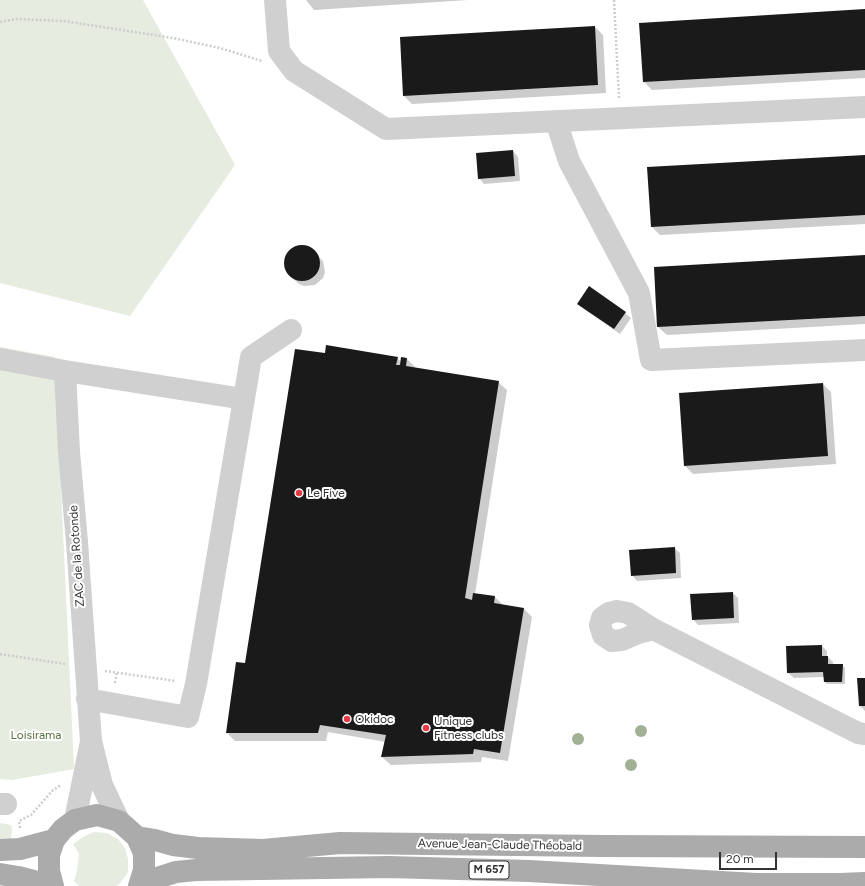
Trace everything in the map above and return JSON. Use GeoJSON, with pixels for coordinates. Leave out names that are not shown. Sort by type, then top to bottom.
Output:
{"type":"FeatureCollection","features":[{"type":"Feature","properties":{"kind":"main road"},"geometry":{"type":"LineString","coordinates":[[0,874],[53,886],[49,870],[49,855],[54,840],[63,829],[75,820],[97,815],[119,821],[137,837],[144,853],[144,870],[140,886]]}},
{"type":"Feature","properties":{"kind":"main road","name":"Avenue Jean-Claude Théobald"},"geometry":{"type":"LineString","coordinates":[[137,837],[173,845],[198,848],[263,850],[340,842],[603,846],[865,847]]}},
{"type":"Feature","properties":{"kind":"main road"},"geometry":{"type":"LineString","coordinates":[[10,850],[54,840]]}},
{"type":"Feature","properties":{"kind":"main road","name":"Avenue Jean-Claude Théobald"},"geometry":{"type":"LineString","coordinates":[[140,886],[157,878],[176,872],[196,870],[389,867],[530,871],[756,884],[865,883]]}},
{"type":"Feature","properties":{"kind":"main road"},"geometry":{"type":"LineString","coordinates":[[840,884],[865,886]]}},
{"type":"Feature","properties":{"kind":"lane"},"geometry":{"type":"LineString","coordinates":[[275,0],[279,51],[294,71],[386,129],[865,107]]}},
{"type":"Feature","properties":{"kind":"lane"},"geometry":{"type":"LineString","coordinates":[[556,121],[569,161],[639,293],[651,360],[865,350]]}},
{"type":"Feature","properties":{"kind":"lane"},"geometry":{"type":"LineString","coordinates":[[88,699],[188,717],[199,664],[251,356],[291,330]]}},
{"type":"Feature","properties":{"kind":"lane"},"geometry":{"type":"LineString","coordinates":[[0,359],[65,371],[244,399]]}},
{"type":"Feature","properties":{"kind":"lane","name":"ZAC de la Rotonde"},"geometry":{"type":"LineString","coordinates":[[65,371],[69,452],[77,542],[90,741],[102,785],[119,821]]}},
{"type":"Feature","properties":{"kind":"lane"},"geometry":{"type":"LineString","coordinates":[[653,629],[858,733],[865,734]]}},
{"type":"Feature","properties":{"kind":"lane","name":"ZAC de la Rotonde"},"geometry":{"type":"LineString","coordinates":[[75,820],[90,741]]}},
{"type":"Feature","properties":{"kind":"path"},"geometry":{"type":"LineString","coordinates":[[614,0],[620,118]]}},
{"type":"Feature","properties":{"kind":"path"},"geometry":{"type":"LineString","coordinates":[[0,22],[16,19],[64,20],[173,38],[220,48],[265,62],[286,61]]}},
{"type":"Feature","properties":{"kind":"path"},"geometry":{"type":"LineString","coordinates":[[10,850],[19,821],[31,815],[53,790],[67,783]]}},
{"type":"Feature","properties":{"kind":"green space"},"geometry":{"type":"Polygon","coordinates":[[[0,0],[143,0],[235,165],[130,316],[0,283],[0,0]]]}},
{"type":"Feature","properties":{"kind":"green space","name":"Loisirama"},"geometry":{"type":"Polygon","coordinates":[[[0,347],[55,357],[74,769],[12,780],[0,779],[0,347]]]}},
{"type":"Feature","properties":{"kind":"green space"},"geometry":{"type":"Polygon","coordinates":[[[0,823],[11,825],[11,842],[0,841],[0,823]]]}},
{"type":"Feature","properties":{"kind":"green space"},"geometry":{"type":"Polygon","coordinates":[[[94,832],[107,833],[118,839],[125,848],[128,859],[128,872],[117,886],[79,886],[74,881],[79,854],[73,844],[94,832]]]}},
{"type":"Feature","properties":{"kind":"building"},"geometry":{"type":"Polygon","coordinates":[[[865,9],[865,70],[643,82],[639,23],[865,9]]]}},
{"type":"Feature","properties":{"kind":"building"},"geometry":{"type":"Polygon","coordinates":[[[595,26],[598,85],[403,96],[400,37],[595,26]]]}},
{"type":"Feature","properties":{"kind":"building"},"geometry":{"type":"Polygon","coordinates":[[[513,150],[515,176],[478,179],[476,153],[513,150]]]}},
{"type":"Feature","properties":{"kind":"building"},"geometry":{"type":"Polygon","coordinates":[[[865,155],[865,215],[651,227],[647,167],[865,155]]]}},
{"type":"Feature","properties":{"kind":"building"},"geometry":{"type":"Polygon","coordinates":[[[306,245],[315,250],[319,256],[319,270],[315,276],[306,281],[298,281],[289,276],[285,270],[284,259],[289,250],[295,246],[306,245]]]}},
{"type":"Feature","properties":{"kind":"building"},"geometry":{"type":"Polygon","coordinates":[[[865,255],[865,316],[657,327],[654,267],[865,255]]]}},
{"type":"Feature","properties":{"kind":"building"},"geometry":{"type":"Polygon","coordinates":[[[589,286],[626,312],[614,329],[577,304],[589,286]]]}},
{"type":"Feature","properties":{"kind":"building"},"geometry":{"type":"Polygon","coordinates":[[[326,345],[398,357],[396,365],[400,365],[401,357],[407,358],[406,366],[499,381],[465,598],[472,600],[473,593],[495,596],[494,603],[524,608],[500,753],[474,749],[473,754],[381,757],[386,735],[320,725],[318,733],[226,733],[236,662],[245,663],[295,349],[325,353],[326,345]]]}},
{"type":"Feature","properties":{"kind":"building"},"geometry":{"type":"Polygon","coordinates":[[[823,383],[828,456],[684,466],[679,393],[823,383]]]}},
{"type":"Feature","properties":{"kind":"building"},"geometry":{"type":"Polygon","coordinates":[[[675,547],[676,573],[631,576],[629,550],[675,547]]]}},
{"type":"Feature","properties":{"kind":"building"},"geometry":{"type":"Polygon","coordinates":[[[733,592],[734,618],[692,620],[690,594],[733,592]]]}},
{"type":"Feature","properties":{"kind":"building"},"geometry":{"type":"Polygon","coordinates":[[[822,645],[822,656],[828,656],[828,664],[843,664],[842,682],[824,682],[823,672],[787,673],[786,646],[822,645]]]}},
{"type":"Feature","properties":{"kind":"building"},"geometry":{"type":"Polygon","coordinates":[[[857,678],[865,678],[865,706],[859,706],[857,678]]]}},
{"type":"Feature","properties":{"kind":"place","name":"Le Five"},"geometry":{"type":"Point","coordinates":[299,493]}},
{"type":"Feature","properties":{"kind":"place","name":"Okidoc"},"geometry":{"type":"Point","coordinates":[347,719]}},
{"type":"Feature","properties":{"kind":"place","name":"Unique Fitness clubs"},"geometry":{"type":"Point","coordinates":[426,728]}}]}
